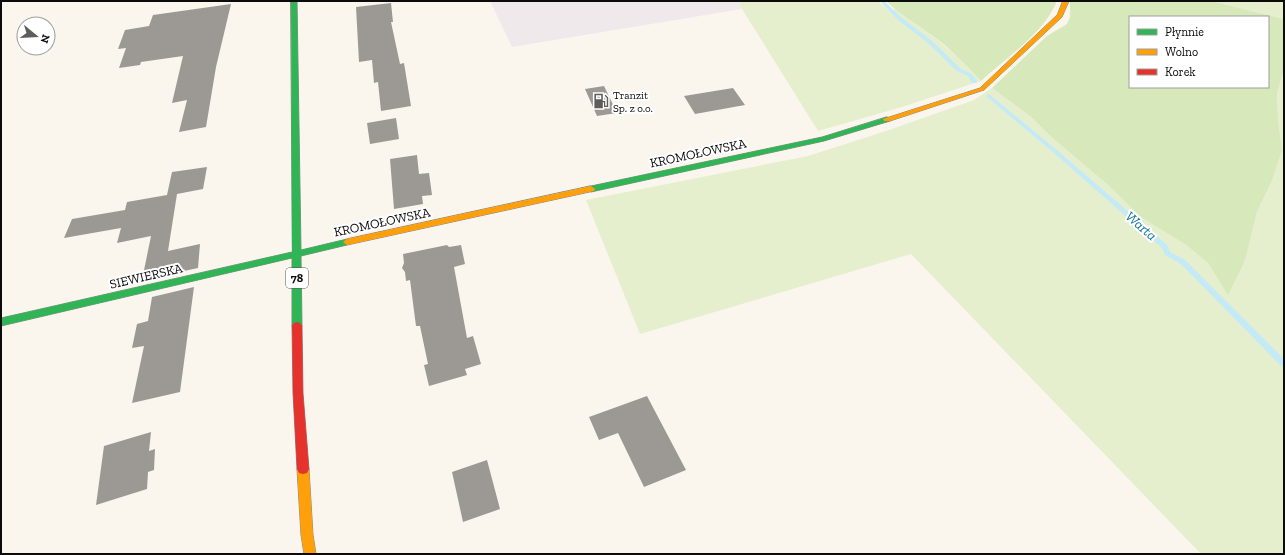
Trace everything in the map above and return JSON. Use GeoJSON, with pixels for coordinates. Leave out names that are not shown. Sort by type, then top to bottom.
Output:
{"type":"FeatureCollection","features":[{"type":"Feature","properties":{"kind":"street","name":"78"},"geometry":{"type":"LineString","coordinates":[[294,1],[298,393],[307,535],[310,554]]}},
{"type":"Feature","properties":{"kind":"street","name":"KROMOŁOWSKA"},"geometry":{"type":"LineString","coordinates":[[296,255],[329,246],[824,139],[982,89],[1060,16],[1066,1]]}},
{"type":"Feature","properties":{"kind":"street","name":"SIEWIERSKA"},"geometry":{"type":"LineString","coordinates":[[1,322],[296,255]]}},
{"type":"Feature","properties":{"kind":"shaded area"},"geometry":{"type":"Polygon","coordinates":[[[490,1],[739,1],[742,9],[512,47],[490,1]]]}},
{"type":"Feature","properties":{"kind":"green space"},"geometry":{"type":"Polygon","coordinates":[[[739,1],[878,1],[898,18],[893,8],[934,37],[958,57],[981,81],[902,107],[818,131],[742,9],[739,1]]]}},
{"type":"Feature","properties":{"kind":"green space"},"geometry":{"type":"Polygon","coordinates":[[[886,1],[1057,1],[1051,13],[1034,34],[981,81],[946,46],[897,11],[886,1]]]}},
{"type":"Feature","properties":{"kind":"green space"},"geometry":{"type":"Polygon","coordinates":[[[1070,1],[1211,1],[1284,19],[1284,69],[1277,94],[1278,121],[1282,150],[1271,183],[1257,212],[1245,261],[1228,295],[1208,263],[1186,245],[1139,216],[1108,185],[1050,136],[1031,117],[992,88],[1047,36],[1067,24],[1070,17],[1070,1]]]}},
{"type":"Feature","properties":{"kind":"green space"},"geometry":{"type":"Polygon","coordinates":[[[1211,1],[1284,1],[1284,19],[1211,1]]]}},
{"type":"Feature","properties":{"kind":"green space"},"geometry":{"type":"Polygon","coordinates":[[[1284,69],[1284,554],[1201,554],[911,254],[640,334],[586,200],[808,156],[889,130],[974,100],[992,88],[1031,117],[1050,136],[1108,185],[1139,216],[1186,245],[1208,263],[1228,294],[1245,261],[1257,212],[1271,183],[1278,121],[1277,94],[1284,69]]]}},
{"type":"Feature","properties":{"kind":"building"},"geometry":{"type":"Polygon","coordinates":[[[391,3],[393,22],[391,22],[400,64],[404,63],[411,106],[381,111],[378,82],[374,83],[372,60],[359,62],[356,7],[391,3]]]}},
{"type":"Feature","properties":{"kind":"building"},"geometry":{"type":"Polygon","coordinates":[[[231,4],[216,67],[206,127],[179,132],[187,100],[172,103],[183,56],[141,62],[140,65],[119,68],[126,48],[118,49],[125,30],[149,26],[153,15],[231,4]]]}},
{"type":"Feature","properties":{"kind":"building","name":"Tranzit Sp. z o.o."},"geometry":{"type":"Polygon","coordinates":[[[604,86],[617,113],[597,116],[585,89],[604,86]]]}},
{"type":"Feature","properties":{"kind":"building"},"geometry":{"type":"Polygon","coordinates":[[[733,88],[745,105],[695,114],[684,96],[733,88]]]}},
{"type":"Feature","properties":{"kind":"building"},"geometry":{"type":"Polygon","coordinates":[[[396,118],[399,139],[370,144],[367,123],[396,118]]]}},
{"type":"Feature","properties":{"kind":"building"},"geometry":{"type":"Polygon","coordinates":[[[417,155],[419,174],[429,173],[432,195],[422,196],[423,204],[394,209],[390,159],[417,155]]]}},
{"type":"Feature","properties":{"kind":"building"},"geometry":{"type":"Polygon","coordinates":[[[207,167],[203,189],[177,194],[168,251],[200,244],[198,268],[142,280],[151,236],[117,243],[121,228],[64,238],[72,219],[125,210],[127,202],[167,195],[172,172],[207,167]]]}},
{"type":"Feature","properties":{"kind":"building"},"geometry":{"type":"Polygon","coordinates":[[[447,245],[449,247],[461,245],[465,264],[454,267],[467,338],[473,336],[481,364],[465,369],[467,375],[429,386],[424,365],[428,364],[420,326],[416,326],[410,280],[406,281],[405,272],[402,268],[404,263],[403,254],[447,245]]]}},
{"type":"Feature","properties":{"kind":"building"},"geometry":{"type":"Polygon","coordinates":[[[194,287],[180,392],[132,403],[144,346],[132,348],[137,324],[148,321],[152,297],[194,287]]]}},
{"type":"Feature","properties":{"kind":"building"},"geometry":{"type":"Polygon","coordinates":[[[647,396],[686,470],[644,487],[618,433],[599,440],[589,417],[647,396]]]}},
{"type":"Feature","properties":{"kind":"building"},"geometry":{"type":"Polygon","coordinates":[[[151,432],[149,451],[155,449],[154,470],[148,472],[147,489],[96,505],[104,446],[151,432]]]}},
{"type":"Feature","properties":{"kind":"building"},"geometry":{"type":"Polygon","coordinates":[[[487,460],[500,509],[463,522],[452,472],[487,460]]]}},
{"type":"Feature","properties":{"kind":"waterway","name":"Warta"},"geometry":{"type":"LineString","coordinates":[[882,1],[900,19],[930,42],[959,70],[970,75],[974,82]]}},
{"type":"Feature","properties":{"kind":"waterway","name":"Warta"},"geometry":{"type":"LineString","coordinates":[[989,96],[1165,247],[1167,253],[1183,262],[1284,364]]}},
{"type":"Feature","properties":{"kind":"traffic: fast"},"geometry":{"type":"LineString","coordinates":[[294,1],[297,326]]}},
{"type":"Feature","properties":{"kind":"traffic: fast"},"geometry":{"type":"LineString","coordinates":[[591,189],[824,139],[887,119]]}},
{"type":"Feature","properties":{"kind":"traffic: fast"},"geometry":{"type":"LineString","coordinates":[[1,322],[347,242]]}},
{"type":"Feature","properties":{"kind":"traffic: slow"},"geometry":{"type":"LineString","coordinates":[[887,119],[982,89],[1060,16],[1066,1]]}},
{"type":"Feature","properties":{"kind":"traffic: slow"},"geometry":{"type":"LineString","coordinates":[[347,242],[591,189]]}},
{"type":"Feature","properties":{"kind":"traffic: slow"},"geometry":{"type":"LineString","coordinates":[[303,469],[307,535],[310,554]]}},
{"type":"Feature","properties":{"kind":"traffic: jam"},"geometry":{"type":"LineString","coordinates":[[297,326],[298,393],[303,469]]}},
{"type":"Feature","properties":{"kind":"place","name":"Tranzit Sp. z o.o."},"geometry":{"type":"Point","coordinates":[601,101]}}]}
